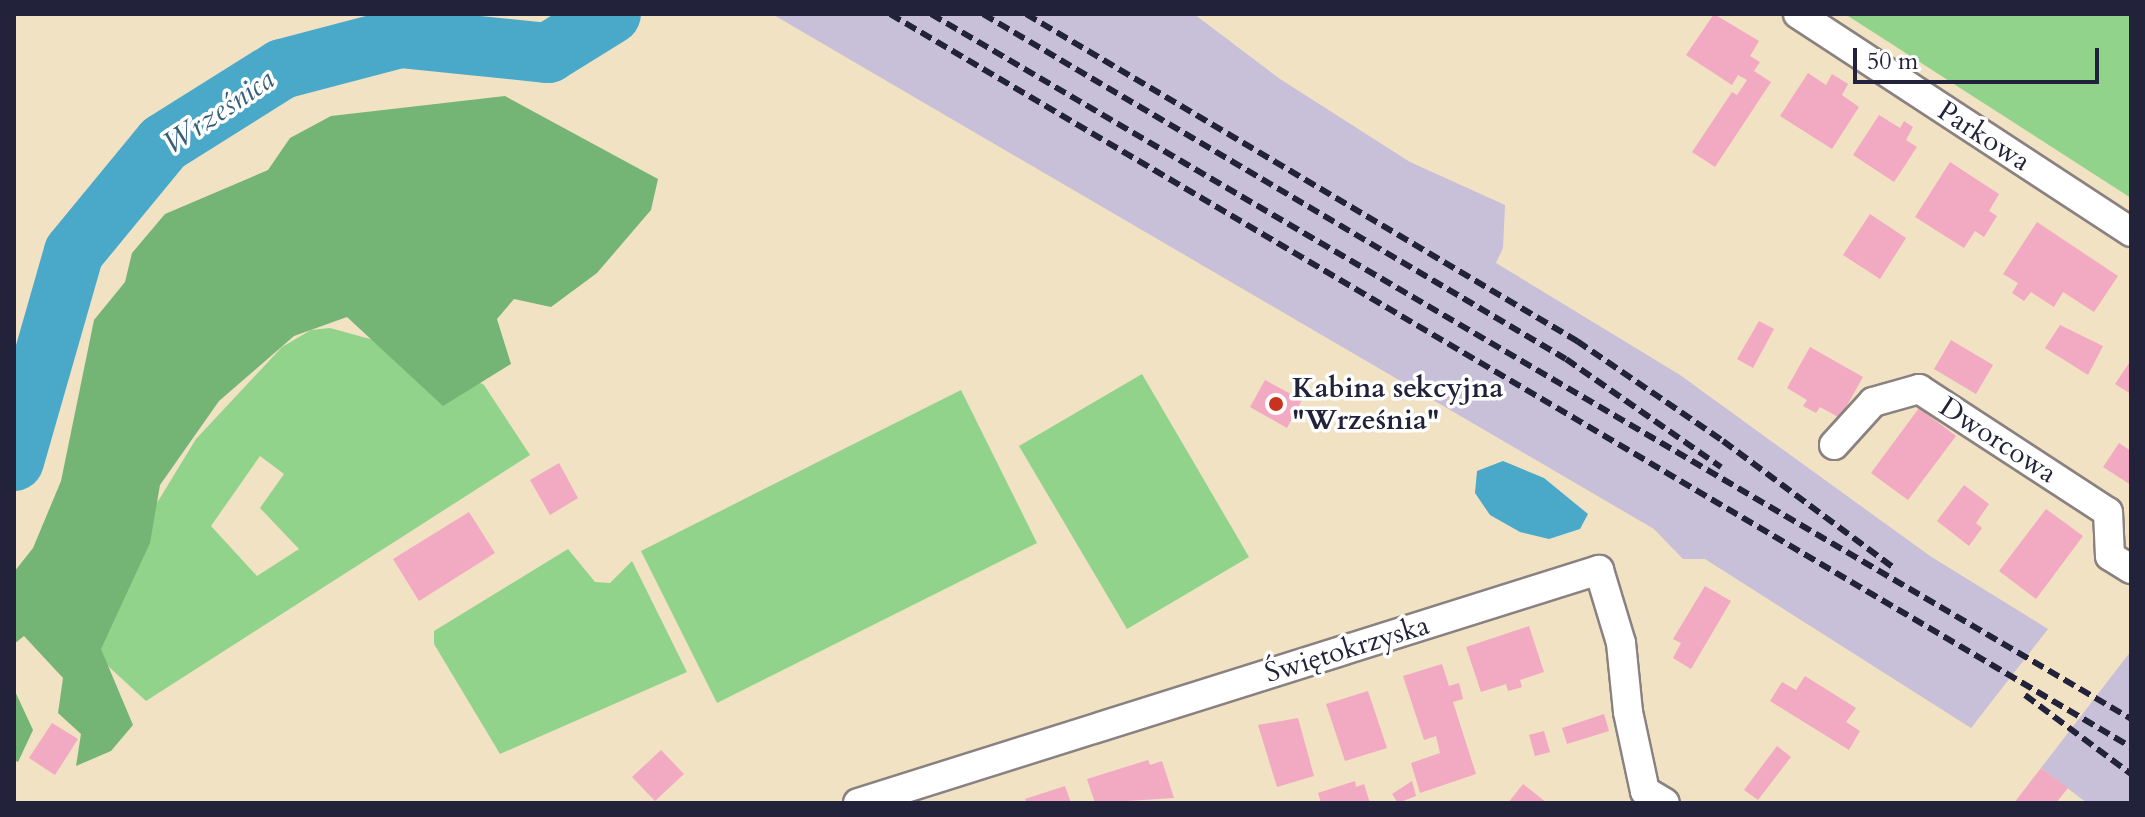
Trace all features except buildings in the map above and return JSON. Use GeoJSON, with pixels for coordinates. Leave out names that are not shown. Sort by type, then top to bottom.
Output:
{"type":"FeatureCollection","features":[{"type":"Feature","properties":{"kind":"street","name":"Parkowa"},"geometry":{"type":"LineString","coordinates":[[1798,14],[2131,232]]}},
{"type":"Feature","properties":{"kind":"street","name":"Dworcowa"},"geometry":{"type":"LineString","coordinates":[[1834,445],[1873,402],[1919,389],[2108,512],[2110,556],[2131,569]]}},
{"type":"Feature","properties":{"kind":"street","name":"Świętokrzyska"},"geometry":{"type":"LineString","coordinates":[[858,803],[1599,570],[1621,643],[1628,712],[1647,799]]}},
{"type":"Feature","properties":{"kind":"shaded area"},"geometry":{"type":"Polygon","coordinates":[[[772,14],[1194,14],[1280,79],[1410,162],[1505,205],[1503,248],[1496,263],[1680,375],[1930,556],[2048,629],[1971,728],[1705,559],[1683,559],[1654,529],[772,14]]]}},
{"type":"Feature","properties":{"kind":"shaded area"},"geometry":{"type":"Polygon","coordinates":[[[2131,651],[2131,803],[2087,803],[2041,768],[2131,651]]]}},
{"type":"Feature","properties":{"kind":"green space"},"geometry":{"type":"Polygon","coordinates":[[[1845,14],[2131,14],[2131,198],[1845,14]]]}},
{"type":"Feature","properties":{"kind":"green space"},"geometry":{"type":"Polygon","coordinates":[[[505,96],[658,179],[651,210],[597,273],[551,307],[514,299],[497,319],[511,364],[443,406],[347,317],[294,336],[219,401],[160,485],[150,543],[101,649],[133,725],[111,751],[76,766],[81,734],[58,713],[63,678],[24,636],[14,644],[14,572],[33,548],[61,481],[94,320],[125,282],[132,253],[165,214],[268,170],[290,138],[331,116],[505,96]]]}},
{"type":"Feature","properties":{"kind":"green space"},"geometry":{"type":"Polygon","coordinates":[[[330,328],[436,357],[484,385],[530,455],[146,701],[95,654],[152,511],[196,439],[282,347],[311,330],[330,328]],[[260,456],[211,526],[257,576],[299,549],[260,508],[284,474],[260,456]]]}},
{"type":"Feature","properties":{"kind":"green space"},"geometry":{"type":"Polygon","coordinates":[[[1142,374],[1249,557],[1127,629],[1019,446],[1142,374]]]}},
{"type":"Feature","properties":{"kind":"green space"},"geometry":{"type":"Polygon","coordinates":[[[961,390],[1037,543],[717,703],[641,551],[961,390]]]}},
{"type":"Feature","properties":{"kind":"green space"},"geometry":{"type":"Polygon","coordinates":[[[568,549],[595,582],[610,583],[632,561],[687,672],[500,754],[434,644],[434,631],[568,549]]]}},
{"type":"Feature","properties":{"kind":"green space"},"geometry":{"type":"Polygon","coordinates":[[[14,689],[33,730],[18,762],[14,760],[14,689]]]}},
{"type":"Feature","properties":{"kind":"water"},"geometry":{"type":"Polygon","coordinates":[[[1503,461],[1544,478],[1588,514],[1580,529],[1549,539],[1520,532],[1490,515],[1475,493],[1477,471],[1503,461]]]}},
{"type":"Feature","properties":{"kind":"waterway","name":"Wrześnica"},"geometry":{"type":"LineString","coordinates":[[14,461],[74,252],[164,143],[282,69],[400,38],[548,53],[611,14]]}},
{"type":"Feature","properties":{"kind":"railway"},"geometry":{"type":"LineString","coordinates":[[890,14],[2131,747]]}},
{"type":"Feature","properties":{"kind":"railway"},"geometry":{"type":"LineString","coordinates":[[931,14],[2131,719]]}},
{"type":"Feature","properties":{"kind":"railway"},"geometry":{"type":"LineString","coordinates":[[983,14],[1566,359],[1721,467]]}},
{"type":"Feature","properties":{"kind":"railway"},"geometry":{"type":"LineString","coordinates":[[1026,14],[1577,341],[1723,441],[1894,568]]}},
{"type":"Feature","properties":{"kind":"railway"},"geometry":{"type":"LineString","coordinates":[[2025,695],[2131,774]]}},
{"type":"Feature","properties":{"kind":"place","name":"Kabina sekcyjna \"Września\""},"geometry":{"type":"Point","coordinates":[1276,404]}}]}
